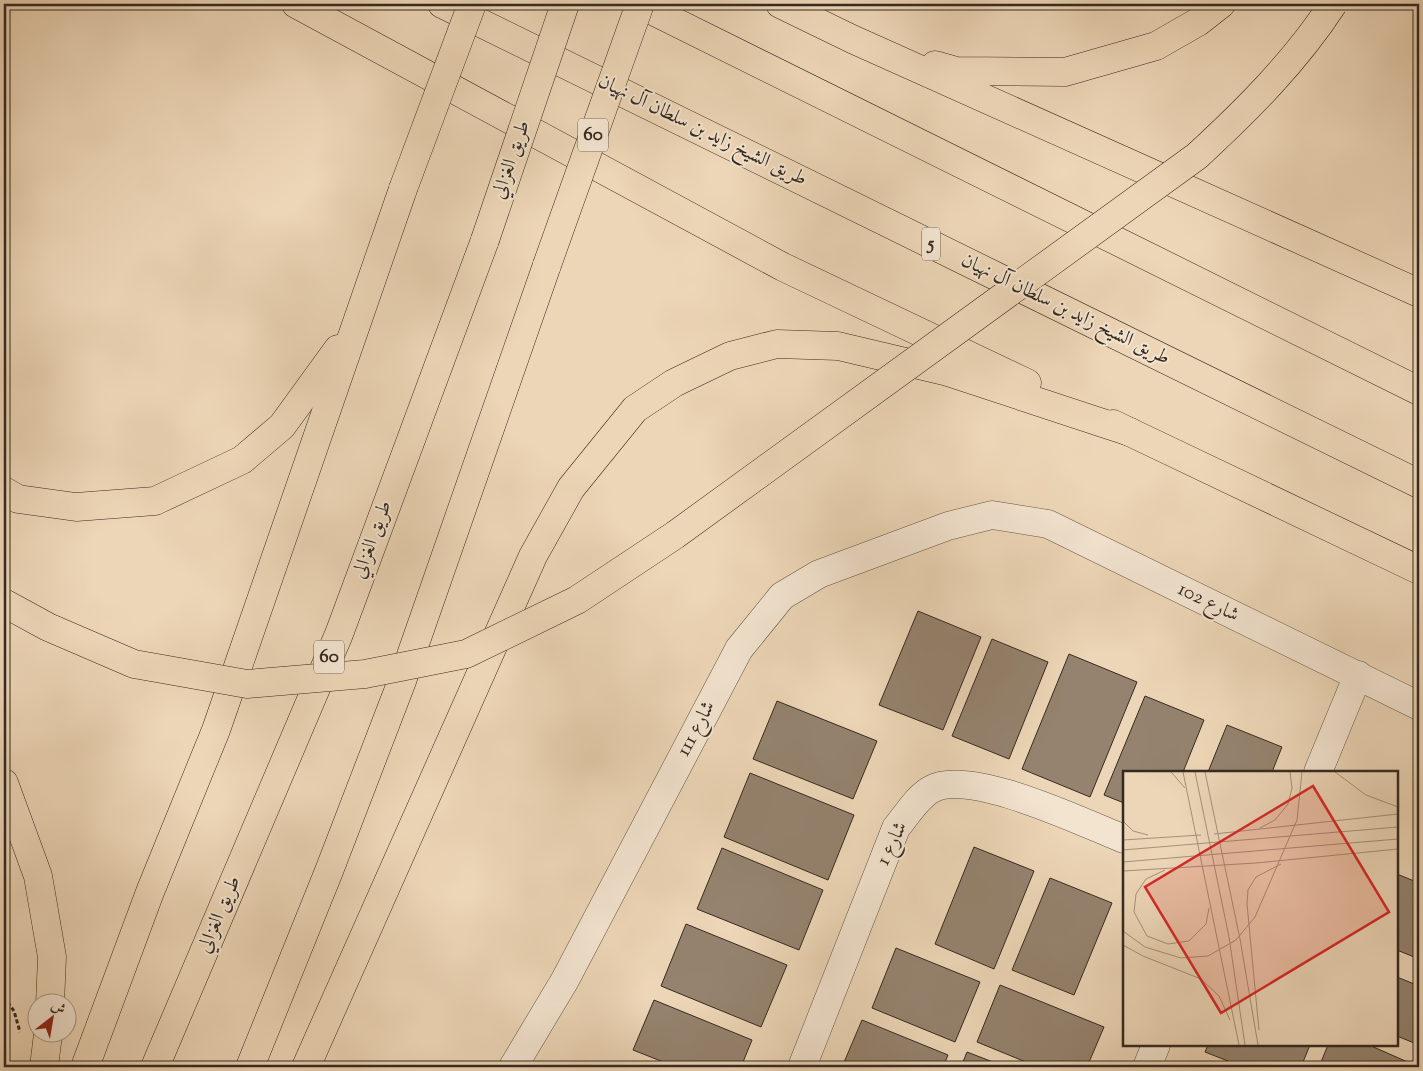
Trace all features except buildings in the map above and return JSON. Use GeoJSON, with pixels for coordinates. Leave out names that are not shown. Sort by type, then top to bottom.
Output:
{"type":"FeatureCollection","features":[{"type":"Feature","properties":{"kind":"highway"},"geometry":{"type":"LineString","coordinates":[[275,4],[347,30]]}},
{"type":"Feature","properties":{"kind":"highway"},"geometry":{"type":"LineString","coordinates":[[296,4],[783,267],[1419,570]]}},
{"type":"Feature","properties":{"kind":"highway","name":"طريق الشيخ زايد بن سلطان آل نهيان"},"geometry":{"type":"LineString","coordinates":[[442,4],[1419,484]]}},
{"type":"Feature","properties":{"kind":"highway"},"geometry":{"type":"LineString","coordinates":[[85,1067],[150,892],[216,730],[355,325],[472,4]]}},
{"type":"Feature","properties":{"kind":"highway","name":"طريق الغزالي"},"geometry":{"type":"LineString","coordinates":[[155,1067],[339,634],[484,240],[565,4]]}},
{"type":"Feature","properties":{"kind":"highway"},"geometry":{"type":"LineString","coordinates":[[639,4],[1419,391]]}},
{"type":"Feature","properties":{"kind":"highway","name":"60"},"geometry":{"type":"LineString","coordinates":[[250,1067],[329,871],[402,681],[639,4]]}},
{"type":"Feature","properties":{"kind":"highway"},"geometry":{"type":"LineString","coordinates":[[780,4],[852,39],[1419,293]]}},
{"type":"Feature","properties":{"kind":"highway"},"geometry":{"type":"LineString","coordinates":[[852,39],[956,71],[1064,72],[1156,46],[1198,22],[1221,4]]}},
{"type":"Feature","properties":{"kind":"highway"},"geometry":{"type":"LineString","coordinates":[[4,603],[48,628],[134,664],[247,684],[365,674],[466,654],[577,600],[675,535],[1197,156],[1250,108],[1293,58],[1333,4]]}},
{"type":"Feature","properties":{"kind":"highway"},"geometry":{"type":"LineString","coordinates":[[4,491],[18,499],[76,507],[155,501],[242,460],[282,426],[355,325]]}},
{"type":"Feature","properties":{"kind":"highway"},"geometry":{"type":"LineString","coordinates":[[306,1067],[533,556],[572,488],[635,408],[674,384],[730,356],[777,344],[838,346],[948,372],[1130,432]]}},
{"type":"Feature","properties":{"kind":"highway"},"geometry":{"type":"LineString","coordinates":[[4,783],[38,876],[52,957],[50,994]]}},
{"type":"Feature","properties":{"kind":"highway"},"geometry":{"type":"LineString","coordinates":[[44,1067],[47,1044]]}},
{"type":"Feature","properties":{"kind":"street","name":"شارع 102"},"geometry":{"type":"LineString","coordinates":[[992,515],[1048,524],[1419,706]]}},
{"type":"Feature","properties":{"kind":"street","name":"شارع 111"},"geometry":{"type":"LineString","coordinates":[[513,1067],[565,980],[739,649],[782,596],[819,574],[948,526],[992,515]]}},
{"type":"Feature","properties":{"kind":"street"},"geometry":{"type":"LineString","coordinates":[[1318,771],[1358,675]]}},
{"type":"Feature","properties":{"kind":"street","name":"شارع 1"},"geometry":{"type":"LineString","coordinates":[[802,1067],[896,828],[918,801],[933,788],[962,783],[997,790],[1123,839]]}},
{"type":"Feature","properties":{"kind":"street"},"geometry":{"type":"LineString","coordinates":[[1147,1067],[1156,1046]]}},
{"type":"Feature","properties":{"kind":"path"},"geometry":{"type":"LineString","coordinates":[[4,997],[14,1011],[20,1032],[20,1040]]}}]}
